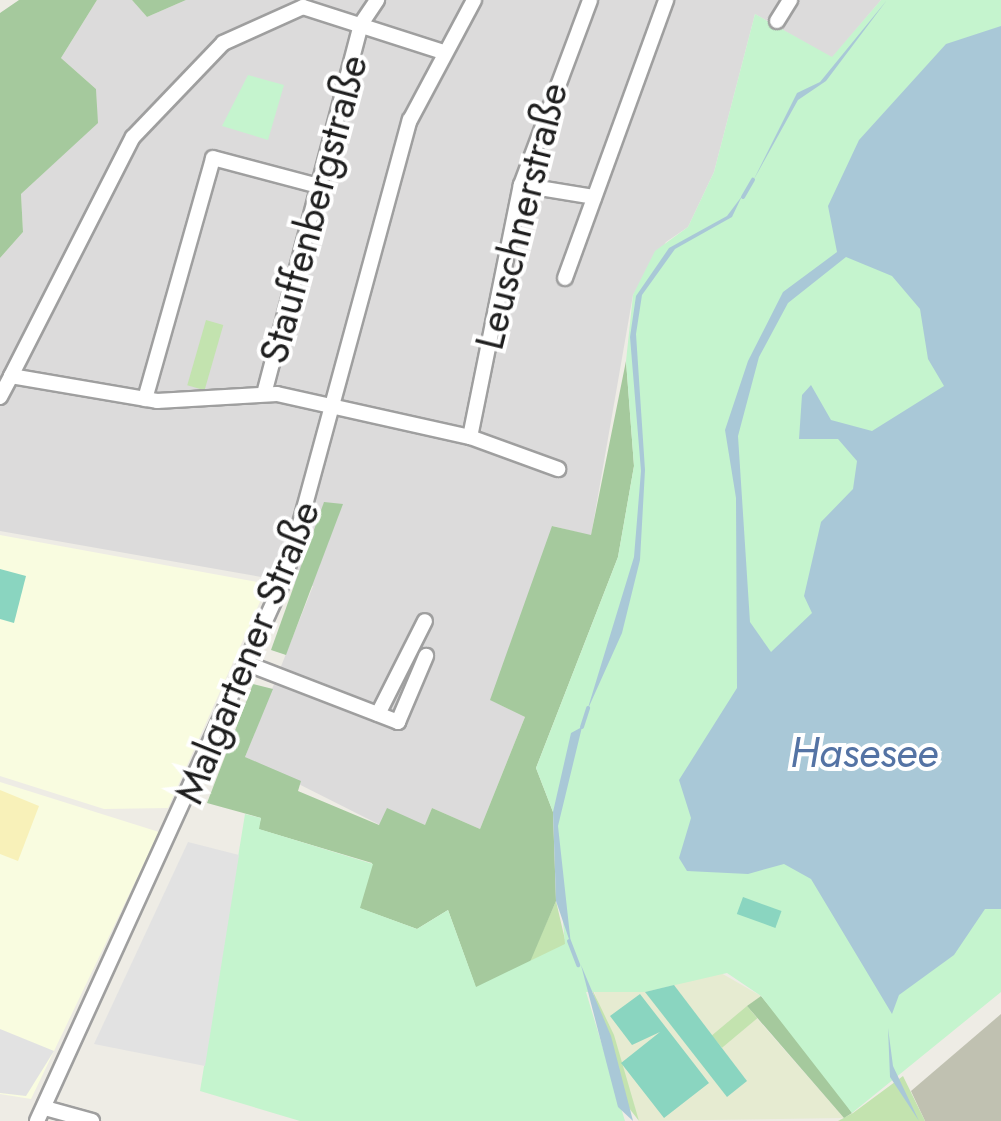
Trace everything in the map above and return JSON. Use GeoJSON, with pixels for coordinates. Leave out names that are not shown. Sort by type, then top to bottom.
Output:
{"type":"FeatureCollection","features":[{"type":"Feature","properties":{"kind":"street"},"geometry":{"type":"LineString","coordinates":[[361,24],[378,0]]}},
{"type":"Feature","properties":{"kind":"street","name":"Malgartener Straße"},"geometry":{"type":"LineString","coordinates":[[40,1114],[286,575],[410,120],[440,51],[474,0]]}},
{"type":"Feature","properties":{"kind":"street","name":"Leuschnerstraße"},"geometry":{"type":"LineString","coordinates":[[470,437],[520,186],[590,0]]}},
{"type":"Feature","properties":{"kind":"street"},"geometry":{"type":"LineString","coordinates":[[565,278],[666,0]]}},
{"type":"Feature","properties":{"kind":"street"},"geometry":{"type":"LineString","coordinates":[[777,21],[790,0]]}},
{"type":"Feature","properties":{"kind":"street"},"geometry":{"type":"LineString","coordinates":[[0,396],[134,137],[170,91],[270,15],[302,7],[440,51]]}},
{"type":"Feature","properties":{"kind":"street","name":"Stauffenbergstraße"},"geometry":{"type":"LineString","coordinates":[[264,394],[361,24]]}},
{"type":"Feature","properties":{"kind":"street"},"geometry":{"type":"LineString","coordinates":[[145,399],[213,158],[318,186]]}},
{"type":"Feature","properties":{"kind":"street"},"geometry":{"type":"LineString","coordinates":[[520,186],[594,197]]}},
{"type":"Feature","properties":{"kind":"street"},"geometry":{"type":"LineString","coordinates":[[11,376],[145,399],[264,394],[470,437],[558,469]]}},
{"type":"Feature","properties":{"kind":"street"},"geometry":{"type":"LineString","coordinates":[[378,714],[406,642],[425,621]]}},
{"type":"Feature","properties":{"kind":"street"},"geometry":{"type":"LineString","coordinates":[[248,664],[398,722],[426,656]]}},
{"type":"Feature","properties":{"kind":"street"},"geometry":{"type":"LineString","coordinates":[[40,1114],[92,1121]]}},
{"type":"Feature","properties":{"kind":"shaded area"},"geometry":{"type":"Polygon","coordinates":[[[97,0],[132,0],[147,17],[186,0],[881,0],[832,58],[755,14],[714,172],[688,227],[666,242],[633,295],[591,536],[553,526],[491,700],[525,717],[480,829],[432,808],[425,826],[380,825],[245,757],[313,586],[0,531],[0,258],[23,232],[21,194],[97,123],[96,89],[61,58],[97,0]]]}},
{"type":"Feature","properties":{"kind":"shaded area"},"geometry":{"type":"Polygon","coordinates":[[[0,535],[268,584],[168,808],[104,809],[0,776],[0,535]]]}},
{"type":"Feature","properties":{"kind":"shaded area"},"geometry":{"type":"Polygon","coordinates":[[[0,782],[159,832],[31,1099],[0,1094],[0,782]]]}},
{"type":"Feature","properties":{"kind":"shaded area"},"geometry":{"type":"Polygon","coordinates":[[[188,842],[239,855],[205,1066],[94,1044],[188,842]]]}},
{"type":"Feature","properties":{"kind":"shaded area"},"geometry":{"type":"Polygon","coordinates":[[[721,973],[761,996],[747,1007],[844,1118],[639,1121],[593,988],[645,992],[721,973]]]}},
{"type":"Feature","properties":{"kind":"shaded area"},"geometry":{"type":"Polygon","coordinates":[[[1001,1014],[1001,1121],[925,1121],[911,1091],[1001,1014]]]}},
{"type":"Feature","properties":{"kind":"shaded area"},"geometry":{"type":"Polygon","coordinates":[[[0,1029],[54,1051],[26,1096],[0,1093],[0,1029]]]}},
{"type":"Feature","properties":{"kind":"green space"},"geometry":{"type":"Polygon","coordinates":[[[19,0],[97,0],[61,58],[96,89],[98,123],[21,194],[23,232],[0,258],[0,13],[19,0]]]}},
{"type":"Feature","properties":{"kind":"green space"},"geometry":{"type":"Polygon","coordinates":[[[132,0],[186,0],[147,17],[132,0]]]}},
{"type":"Feature","properties":{"kind":"green space"},"geometry":{"type":"Polygon","coordinates":[[[881,0],[1001,0],[1001,992],[852,1113],[761,996],[727,973],[645,992],[586,992],[625,1121],[300,1121],[200,1091],[245,814],[261,818],[259,829],[373,864],[360,908],[417,929],[448,910],[476,987],[565,944],[553,812],[536,768],[618,557],[634,466],[626,361],[633,295],[655,251],[688,227],[714,172],[755,14],[832,57],[881,0]]]}},
{"type":"Feature","properties":{"kind":"green space"},"geometry":{"type":"Polygon","coordinates":[[[248,75],[284,85],[268,140],[222,126],[248,75]]]}},
{"type":"Feature","properties":{"kind":"green space"},"geometry":{"type":"Polygon","coordinates":[[[206,320],[223,325],[205,390],[187,385],[206,320]]]}},
{"type":"Feature","properties":{"kind":"green space"},"geometry":{"type":"Polygon","coordinates":[[[626,361],[634,466],[618,557],[536,768],[553,812],[556,901],[530,962],[476,988],[448,910],[417,929],[359,908],[372,863],[258,829],[261,818],[207,803],[253,684],[273,689],[245,757],[301,781],[298,791],[379,825],[387,808],[425,825],[432,808],[480,829],[525,717],[490,700],[552,526],[591,535],[626,361]]]}},
{"type":"Feature","properties":{"kind":"green space"},"geometry":{"type":"Polygon","coordinates":[[[324,502],[343,504],[286,655],[271,650],[324,502]]]}},
{"type":"Feature","properties":{"kind":"green space"},"geometry":{"type":"Polygon","coordinates":[[[0,569],[26,576],[14,623],[0,619],[0,569]]]}},
{"type":"Feature","properties":{"kind":"green space"},"geometry":{"type":"Polygon","coordinates":[[[743,897],[782,911],[775,928],[737,914],[743,897]]]}},
{"type":"Feature","properties":{"kind":"green space"},"geometry":{"type":"Polygon","coordinates":[[[556,901],[566,944],[478,996],[473,979],[476,987],[529,962],[556,901]]]}},
{"type":"Feature","properties":{"kind":"green space"},"geometry":{"type":"Polygon","coordinates":[[[674,985],[747,1081],[727,1097],[645,992],[674,985]]]}},
{"type":"Feature","properties":{"kind":"green space"},"geometry":{"type":"Polygon","coordinates":[[[592,989],[614,1035],[639,1121],[622,1099],[592,989]]]}},
{"type":"Feature","properties":{"kind":"green space"},"geometry":{"type":"Polygon","coordinates":[[[640,994],[709,1083],[664,1118],[621,1063],[660,1032],[632,1045],[610,1016],[640,994]]]}},
{"type":"Feature","properties":{"kind":"green space"},"geometry":{"type":"Polygon","coordinates":[[[761,996],[821,1067],[852,1113],[844,1118],[747,1006],[761,996]]]}},
{"type":"Feature","properties":{"kind":"green space"},"geometry":{"type":"Polygon","coordinates":[[[747,1006],[757,1018],[722,1048],[712,1036],[747,1006]]]}},
{"type":"Feature","properties":{"kind":"green space"},"geometry":{"type":"Polygon","coordinates":[[[903,1076],[925,1121],[838,1121],[853,1113],[903,1076]]]}},
{"type":"Feature","properties":{"kind":"sand"},"geometry":{"type":"Polygon","coordinates":[[[0,790],[39,806],[18,861],[0,854],[0,790]]]}},
{"type":"Feature","properties":{"kind":"water"},"geometry":{"type":"Polygon","coordinates":[[[887,0],[826,81],[798,100],[753,181],[797,93],[820,82],[887,0]]]}},
{"type":"Feature","properties":{"kind":"water","name":"Hasesee"},"geometry":{"type":"Polygon","coordinates":[[[1001,26],[1001,909],[985,909],[954,955],[899,995],[892,1014],[811,879],[784,864],[748,874],[687,871],[679,858],[691,818],[679,780],[737,688],[736,498],[725,430],[748,361],[783,292],[837,252],[828,206],[859,140],[946,44],[1001,26]],[[846,257],[788,303],[759,357],[738,436],[750,622],[771,652],[812,613],[804,596],[821,522],[853,489],[857,461],[838,439],[799,439],[802,395],[811,385],[831,420],[872,431],[944,386],[928,359],[920,309],[892,276],[846,257]]]}},
{"type":"Feature","properties":{"kind":"water"},"geometry":{"type":"Polygon","coordinates":[[[742,196],[732,217],[675,249],[642,295],[636,334],[645,470],[640,560],[622,633],[587,711],[634,557],[641,471],[630,337],[636,296],[669,248],[727,216],[742,196]]]}},
{"type":"Feature","properties":{"kind":"water"},"geometry":{"type":"Polygon","coordinates":[[[582,727],[558,826],[571,945],[556,901],[553,812],[571,733],[582,727]]]}},
{"type":"Feature","properties":{"kind":"water"},"geometry":{"type":"Polygon","coordinates":[[[581,965],[611,1036],[633,1121],[618,1107],[581,965]]]}},
{"type":"Feature","properties":{"kind":"water"},"geometry":{"type":"Polygon","coordinates":[[[888,1028],[893,1066],[919,1121],[890,1077],[888,1028]]]}},
{"type":"Feature","properties":{"kind":"waterway"},"geometry":{"type":"LineString","coordinates":[[743,197],[753,180]]}},
{"type":"Feature","properties":{"kind":"waterway"},"geometry":{"type":"LineString","coordinates":[[582,727],[588,708]]}},
{"type":"Feature","properties":{"kind":"waterway"},"geometry":{"type":"LineString","coordinates":[[569,941],[578,965]]}}]}
